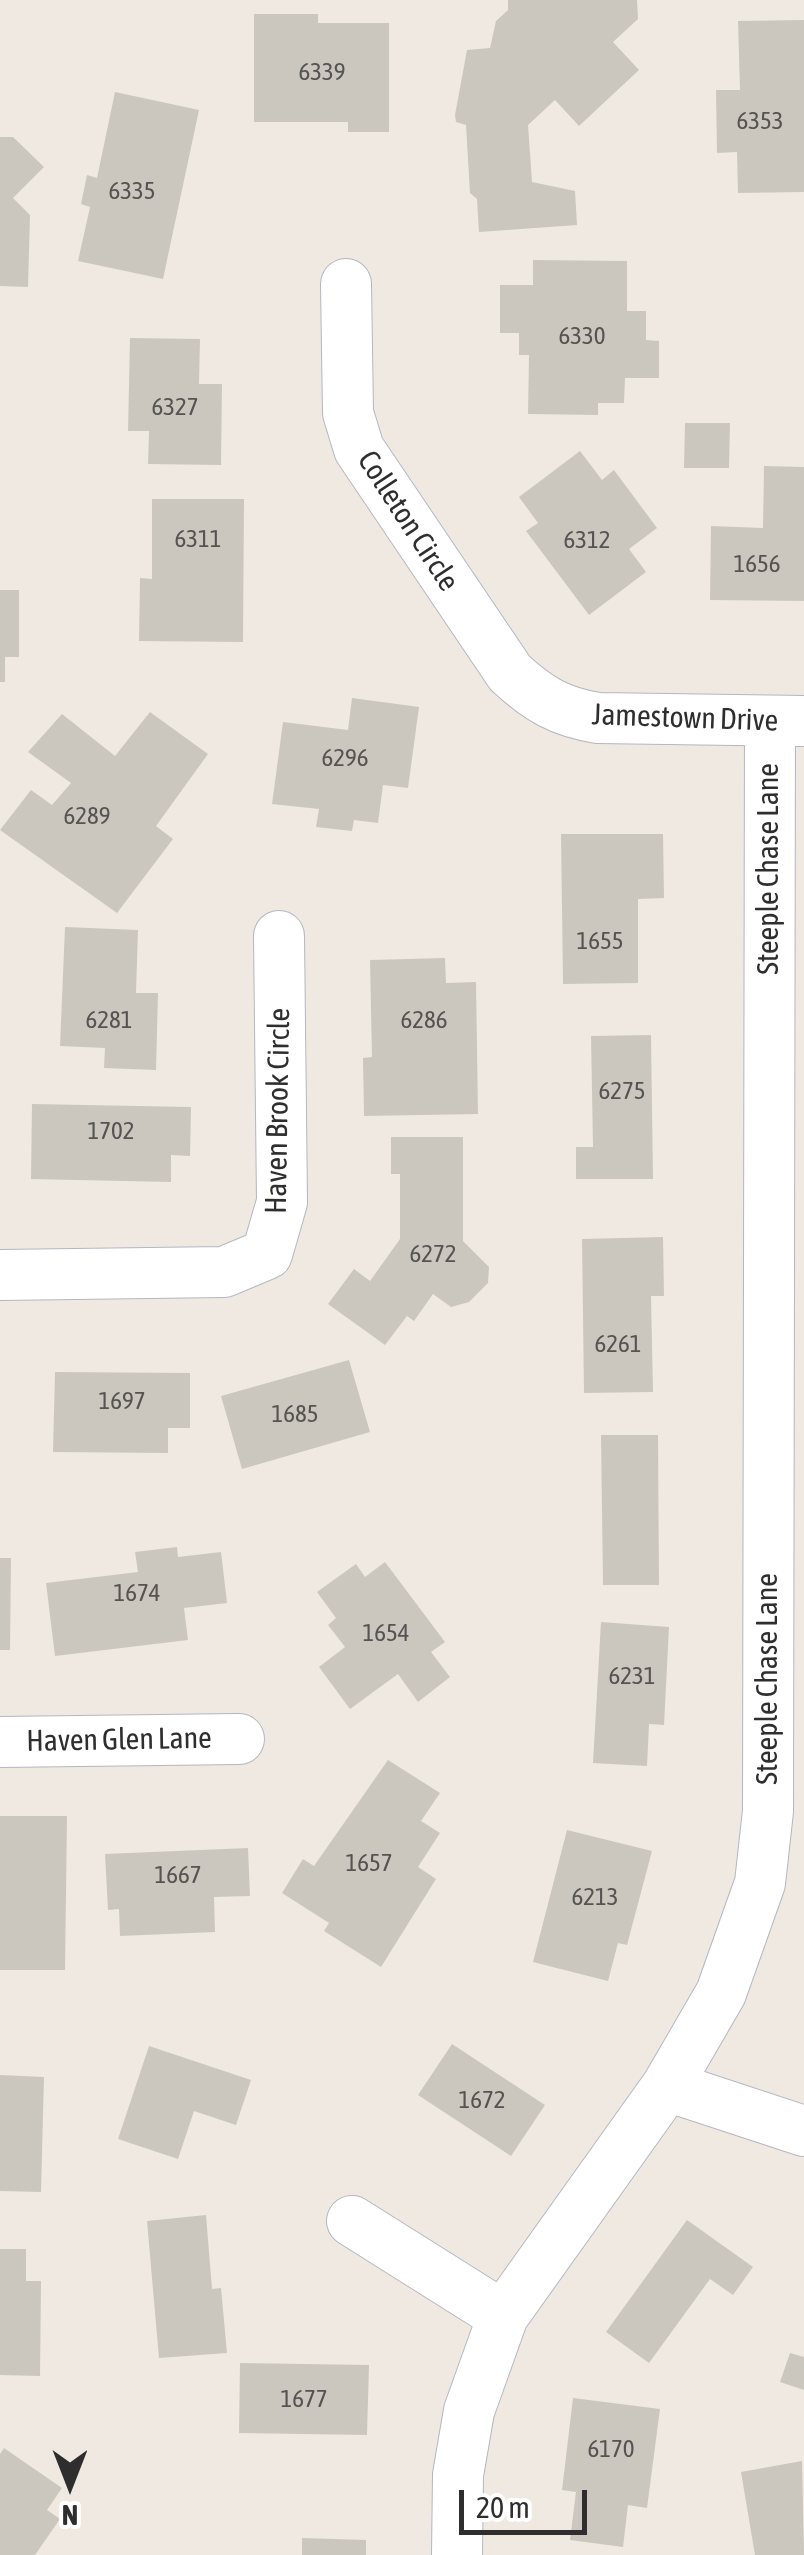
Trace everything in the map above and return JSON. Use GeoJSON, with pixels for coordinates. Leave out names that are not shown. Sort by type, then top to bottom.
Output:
{"type":"FeatureCollection","features":[{"type":"Feature","properties":{"kind":"street","name":"Colleton Circle"},"geometry":{"type":"LineString","coordinates":[[346,284],[346,396],[359,449],[510,673],[539,700],[567,713]]}},
{"type":"Feature","properties":{"kind":"street","name":"Jamestown Drive"},"geometry":{"type":"LineString","coordinates":[[567,713],[598,718],[787,721]]}},
{"type":"Feature","properties":{"kind":"street","name":"Steeple Chase Lane"},"geometry":{"type":"LineString","coordinates":[[457,2555],[458,2475],[469,2410],[503,2316],[668,2086],[721,1992],[760,1884],[768,1812],[787,721]]}},
{"type":"Feature","properties":{"kind":"street","name":"Haven Brook Circle"},"geometry":{"type":"LineString","coordinates":[[0,1275],[224,1272],[267,1254],[282,1202],[279,936]]}},
{"type":"Feature","properties":{"kind":"street","name":"Haven Glen Lane"},"geometry":{"type":"LineString","coordinates":[[0,1742],[239,1739]]}},
{"type":"Feature","properties":{"kind":"street"},"geometry":{"type":"LineString","coordinates":[[668,2086],[804,2132]]}},
{"type":"Feature","properties":{"kind":"street"},"geometry":{"type":"LineString","coordinates":[[352,2221],[503,2316]]}},
{"type":"Feature","properties":{"kind":"building"},"geometry":{"type":"Polygon","coordinates":[[[508,0],[637,0],[638,19],[613,42],[639,70],[579,126],[555,100],[528,125],[532,182],[575,191],[577,225],[479,232],[477,199],[470,193],[466,125],[456,122],[455,115],[467,50],[490,48],[496,21],[508,10],[508,0]]]}},
{"type":"Feature","properties":{"kind":"building"},"geometry":{"type":"Polygon","coordinates":[[[254,14],[318,14],[318,23],[389,23],[389,132],[348,132],[348,122],[254,122],[254,14]]]}},
{"type":"Feature","properties":{"kind":"building"},"geometry":{"type":"Polygon","coordinates":[[[804,20],[804,192],[738,193],[737,152],[717,153],[716,90],[740,90],[738,21],[804,20]]]}},
{"type":"Feature","properties":{"kind":"building"},"geometry":{"type":"Polygon","coordinates":[[[115,92],[199,110],[163,279],[78,261],[90,207],[81,204],[87,175],[97,178],[115,92]]]}},
{"type":"Feature","properties":{"kind":"building"},"geometry":{"type":"Polygon","coordinates":[[[0,137],[13,137],[44,167],[13,198],[30,215],[28,287],[0,286],[0,137]]]}},
{"type":"Feature","properties":{"kind":"building"},"geometry":{"type":"Polygon","coordinates":[[[533,260],[627,261],[627,311],[646,311],[646,340],[659,341],[659,378],[625,378],[624,403],[598,403],[598,415],[528,414],[529,355],[519,355],[519,333],[500,333],[500,285],[533,285],[533,260]]]}},
{"type":"Feature","properties":{"kind":"building"},"geometry":{"type":"Polygon","coordinates":[[[130,338],[200,339],[199,384],[222,384],[221,465],[148,464],[149,431],[128,431],[130,338]]]}},
{"type":"Feature","properties":{"kind":"building"},"geometry":{"type":"Polygon","coordinates":[[[685,423],[730,423],[729,468],[684,468],[685,423]]]}},
{"type":"Feature","properties":{"kind":"building"},"geometry":{"type":"Polygon","coordinates":[[[580,451],[602,480],[614,470],[657,528],[629,549],[646,572],[589,615],[526,531],[538,523],[519,497],[580,451]]]}},
{"type":"Feature","properties":{"kind":"building"},"geometry":{"type":"Polygon","coordinates":[[[764,466],[804,467],[804,601],[710,600],[711,526],[763,528],[764,466]]]}},
{"type":"Feature","properties":{"kind":"building"},"geometry":{"type":"Polygon","coordinates":[[[152,499],[244,499],[243,642],[139,641],[140,578],[152,579],[152,499]]]}},
{"type":"Feature","properties":{"kind":"building"},"geometry":{"type":"Polygon","coordinates":[[[0,590],[19,590],[19,657],[5,657],[5,682],[0,682],[0,590]]]}},
{"type":"Feature","properties":{"kind":"building"},"geometry":{"type":"Polygon","coordinates":[[[352,698],[419,707],[408,788],[383,785],[378,823],[354,820],[352,831],[316,827],[319,809],[272,804],[283,722],[348,730],[352,698]]]}},
{"type":"Feature","properties":{"kind":"building"},"geometry":{"type":"Polygon","coordinates":[[[150,712],[208,754],[156,826],[173,839],[117,913],[0,830],[31,790],[52,805],[71,783],[28,752],[62,714],[115,756],[150,712]]]}},
{"type":"Feature","properties":{"kind":"building"},"geometry":{"type":"Polygon","coordinates":[[[561,834],[663,834],[664,898],[638,899],[638,983],[563,984],[561,834]]]}},
{"type":"Feature","properties":{"kind":"building"},"geometry":{"type":"Polygon","coordinates":[[[65,927],[138,930],[136,993],[158,993],[156,1070],[104,1068],[105,1048],[60,1046],[65,927]]]}},
{"type":"Feature","properties":{"kind":"building"},"geometry":{"type":"Polygon","coordinates":[[[445,958],[446,983],[476,982],[478,1114],[364,1116],[363,1058],[372,1057],[370,960],[445,958]]]}},
{"type":"Feature","properties":{"kind":"building"},"geometry":{"type":"Polygon","coordinates":[[[651,1035],[653,1179],[576,1179],[576,1147],[593,1147],[591,1036],[651,1035]]]}},
{"type":"Feature","properties":{"kind":"building"},"geometry":{"type":"Polygon","coordinates":[[[32,1104],[191,1107],[190,1156],[171,1155],[171,1182],[31,1179],[32,1104]]]}},
{"type":"Feature","properties":{"kind":"building"},"geometry":{"type":"Polygon","coordinates":[[[391,1137],[463,1137],[463,1241],[489,1267],[488,1283],[469,1302],[451,1307],[433,1294],[414,1321],[407,1316],[385,1345],[328,1304],[354,1269],[370,1281],[400,1239],[400,1174],[391,1174],[391,1137]]]}},
{"type":"Feature","properties":{"kind":"building"},"geometry":{"type":"Polygon","coordinates":[[[663,1237],[664,1296],[651,1296],[653,1392],[584,1393],[582,1239],[663,1237]]]}},
{"type":"Feature","properties":{"kind":"building"},"geometry":{"type":"Polygon","coordinates":[[[349,1360],[370,1432],[242,1469],[221,1396],[349,1360]]]}},
{"type":"Feature","properties":{"kind":"building"},"geometry":{"type":"Polygon","coordinates":[[[55,1372],[190,1373],[190,1428],[168,1428],[168,1453],[53,1452],[55,1372]]]}},
{"type":"Feature","properties":{"kind":"building"},"geometry":{"type":"Polygon","coordinates":[[[601,1435],[658,1435],[659,1585],[603,1585],[601,1435]]]}},
{"type":"Feature","properties":{"kind":"building"},"geometry":{"type":"Polygon","coordinates":[[[177,1547],[178,1557],[221,1552],[227,1603],[184,1608],[188,1640],[55,1656],[46,1583],[138,1572],[135,1552],[177,1547]]]}},
{"type":"Feature","properties":{"kind":"building"},"geometry":{"type":"Polygon","coordinates":[[[0,1558],[11,1558],[10,1650],[0,1650],[0,1558]]]}},
{"type":"Feature","properties":{"kind":"building"},"geometry":{"type":"Polygon","coordinates":[[[385,1562],[445,1642],[431,1652],[450,1677],[418,1702],[398,1674],[350,1709],[319,1667],[345,1647],[328,1625],[336,1618],[317,1592],[356,1564],[365,1577],[385,1562]]]}},
{"type":"Feature","properties":{"kind":"building"},"geometry":{"type":"Polygon","coordinates":[[[601,1622],[669,1627],[664,1725],[649,1724],[647,1766],[593,1763],[601,1622]]]}},
{"type":"Feature","properties":{"kind":"building"},"geometry":{"type":"Polygon","coordinates":[[[388,1760],[440,1793],[421,1821],[440,1833],[418,1867],[436,1879],[381,1967],[324,1931],[329,1923],[282,1893],[303,1859],[314,1866],[388,1760]]]}},
{"type":"Feature","properties":{"kind":"building"},"geometry":{"type":"Polygon","coordinates":[[[0,1816],[67,1816],[65,1970],[0,1970],[0,1816]]]}},
{"type":"Feature","properties":{"kind":"building"},"geometry":{"type":"Polygon","coordinates":[[[567,1830],[652,1851],[627,1945],[618,1943],[608,1981],[533,1962],[567,1830]]]}},
{"type":"Feature","properties":{"kind":"building"},"geometry":{"type":"Polygon","coordinates":[[[248,1848],[250,1896],[214,1897],[215,1932],[120,1936],[119,1909],[108,1910],[105,1854],[248,1848]]]}},
{"type":"Feature","properties":{"kind":"building"},"geometry":{"type":"Polygon","coordinates":[[[452,2044],[545,2105],[511,2156],[418,2095],[452,2044]]]}},
{"type":"Feature","properties":{"kind":"building"},"geometry":{"type":"Polygon","coordinates":[[[149,2046],[251,2080],[236,2125],[194,2111],[178,2159],[118,2139],[149,2046]]]}},
{"type":"Feature","properties":{"kind":"building"},"geometry":{"type":"Polygon","coordinates":[[[0,2075],[44,2077],[41,2192],[0,2191],[0,2075]]]}},
{"type":"Feature","properties":{"kind":"building"},"geometry":{"type":"Polygon","coordinates":[[[206,2215],[212,2289],[221,2288],[227,2353],[159,2358],[147,2221],[206,2215]]]}},
{"type":"Feature","properties":{"kind":"building"},"geometry":{"type":"Polygon","coordinates":[[[687,2220],[753,2267],[733,2295],[710,2279],[649,2363],[606,2332],[687,2220]]]}},
{"type":"Feature","properties":{"kind":"building"},"geometry":{"type":"Polygon","coordinates":[[[0,2249],[26,2249],[26,2281],[41,2281],[40,2376],[0,2375],[0,2249]]]}},
{"type":"Feature","properties":{"kind":"building"},"geometry":{"type":"Polygon","coordinates":[[[790,2353],[804,2357],[804,2390],[780,2382],[790,2353]]]}},
{"type":"Feature","properties":{"kind":"building"},"geometry":{"type":"Polygon","coordinates":[[[240,2363],[369,2365],[367,2435],[239,2433],[240,2363]]]}},
{"type":"Feature","properties":{"kind":"building"},"geometry":{"type":"Polygon","coordinates":[[[573,2398],[660,2409],[647,2508],[628,2505],[623,2547],[570,2540],[576,2492],[562,2490],[573,2398]]]}},
{"type":"Feature","properties":{"kind":"building"},"geometry":{"type":"Polygon","coordinates":[[[4,2448],[62,2488],[47,2510],[60,2519],[35,2555],[0,2555],[0,2454],[4,2448]]]}},
{"type":"Feature","properties":{"kind":"building"},"geometry":{"type":"Polygon","coordinates":[[[802,2461],[804,2555],[755,2555],[741,2472],[802,2461]]]}},
{"type":"Feature","properties":{"kind":"building"},"geometry":{"type":"Polygon","coordinates":[[[302,2538],[366,2540],[366,2555],[302,2555],[302,2538]]]}}]}
